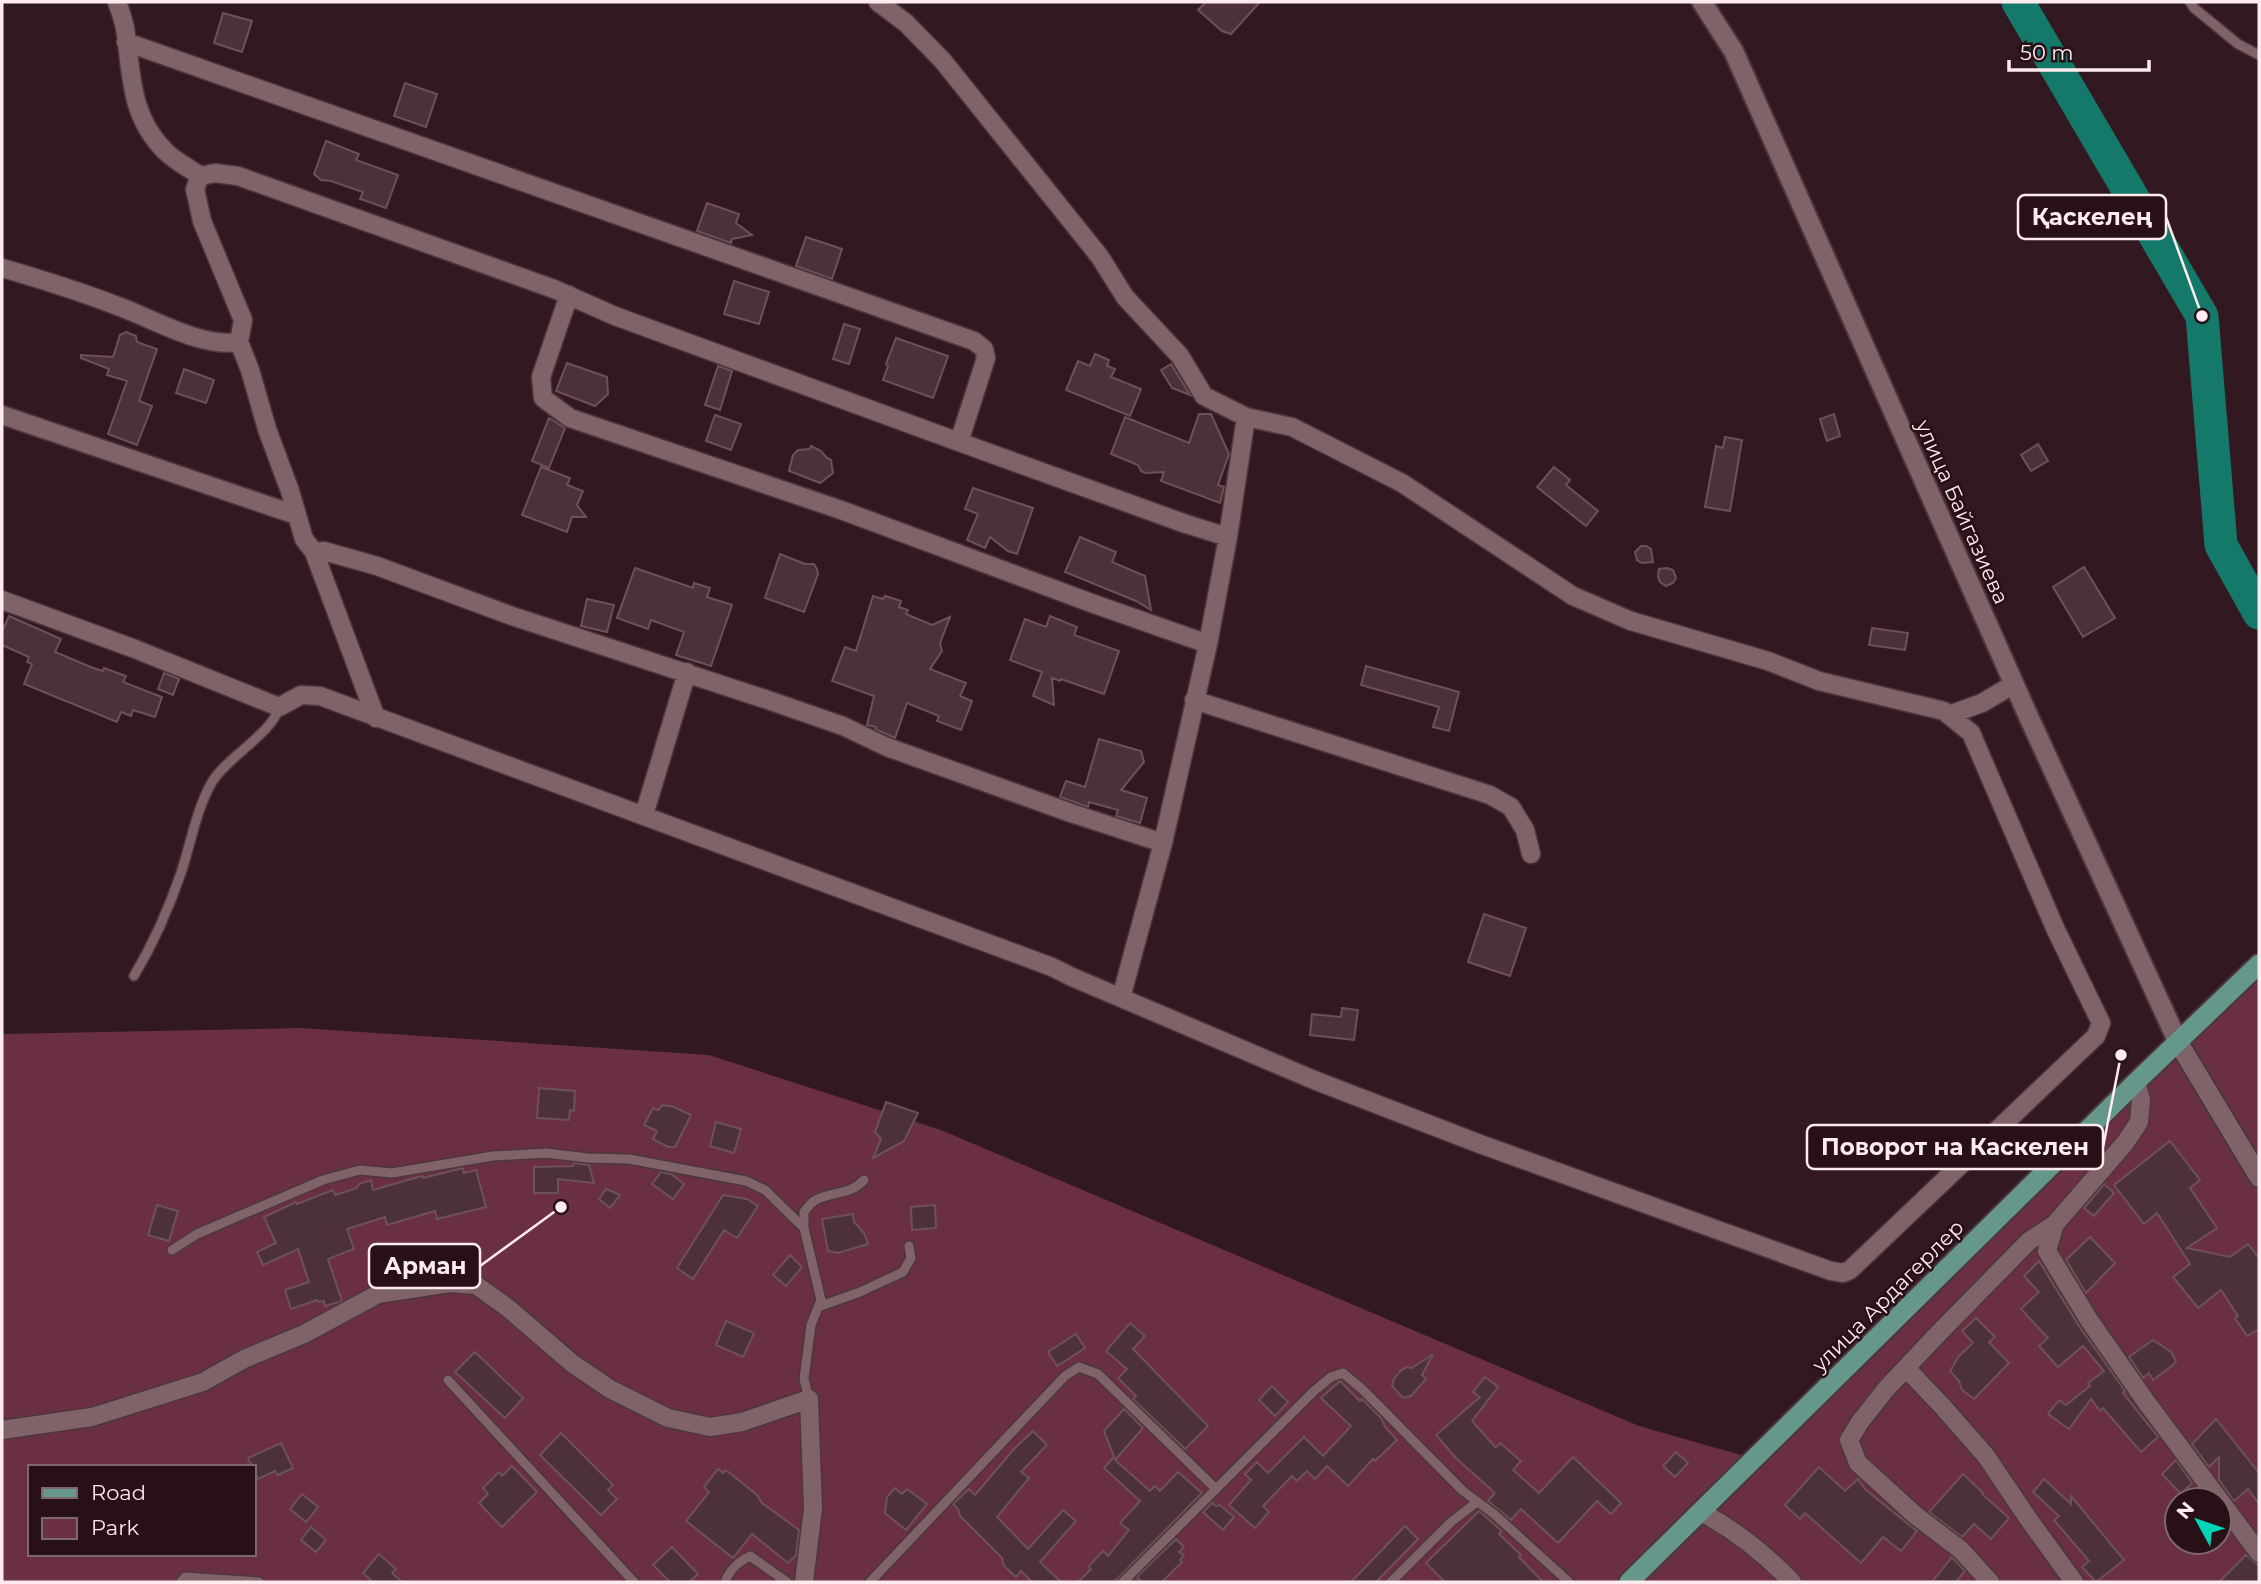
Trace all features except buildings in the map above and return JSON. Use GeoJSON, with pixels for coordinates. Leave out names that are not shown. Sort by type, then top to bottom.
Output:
{"type":"FeatureCollection","features":[{"type":"Feature","properties":{"kind":"main road","name":"улица Байгазиева"},"geometry":{"type":"LineString","coordinates":[[1702,2],[1734,52],[2014,684],[2178,1042],[2259,1177]]}},
{"type":"Feature","properties":{"kind":"main road","name":"улица Ардагерлер"},"geometry":{"type":"LineString","coordinates":[[1629,1582],[2259,964]]}},
{"type":"Feature","properties":{"kind":"street"},"geometry":{"type":"LineString","coordinates":[[117,2],[125,26],[128,65],[134,92],[146,127],[165,151],[200,176],[215,173],[238,176],[959,442],[1228,537]]}},
{"type":"Feature","properties":{"kind":"street"},"geometry":{"type":"LineString","coordinates":[[2,600],[172,663],[279,707],[301,695],[320,696],[1018,953],[1314,1080],[1480,1144],[1831,1271],[1843,1273],[1850,1270],[2095,1036],[2101,1023],[2055,928],[1970,733],[1944,711],[1819,681],[1768,661],[1631,621],[1573,596],[1402,483],[1292,427],[1246,417],[1204,396],[1180,356],[1125,297],[1100,257],[943,61],[906,23],[878,2]]}},
{"type":"Feature","properties":{"kind":"street"},"geometry":{"type":"LineString","coordinates":[[126,42],[974,341],[984,349],[986,358],[959,442]]}},
{"type":"Feature","properties":{"kind":"street"},"geometry":{"type":"LineString","coordinates":[[200,176],[195,189],[202,221],[243,320],[239,342],[267,429],[304,539],[314,552],[376,718]]}},
{"type":"Feature","properties":{"kind":"street"},"geometry":{"type":"LineString","coordinates":[[2,268],[117,305],[202,339],[226,344],[239,342]]}},
{"type":"Feature","properties":{"kind":"street"},"geometry":{"type":"LineString","coordinates":[[569,296],[541,377],[543,398],[570,418],[841,510],[1208,644]]}},
{"type":"Feature","properties":{"kind":"street"},"geometry":{"type":"LineString","coordinates":[[2,415],[296,515]]}},
{"type":"Feature","properties":{"kind":"street"},"geometry":{"type":"LineString","coordinates":[[1121,998],[1163,843],[1208,644],[1246,417]]}},
{"type":"Feature","properties":{"kind":"street"},"geometry":{"type":"LineString","coordinates":[[314,552],[324,551],[377,566],[512,616],[687,672],[843,726],[887,747],[1163,843]]}},
{"type":"Feature","properties":{"kind":"street"},"geometry":{"type":"LineString","coordinates":[[644,815],[687,672]]}},
{"type":"Feature","properties":{"kind":"street"},"geometry":{"type":"LineString","coordinates":[[1949,715],[1982,704],[2014,684]]}},
{"type":"Feature","properties":{"kind":"street"},"geometry":{"type":"LineString","coordinates":[[1194,700],[1490,795],[1511,807],[1525,830],[1531,855]]}},
{"type":"Feature","properties":{"kind":"street"},"geometry":{"type":"LineString","coordinates":[[1990,1582],[1961,1550],[1915,1514],[1858,1463],[1849,1440],[1860,1422],[1906,1368],[2029,1241],[2055,1224],[2125,1143],[2139,1122],[2141,1100],[2136,1082]]}},
{"type":"Feature","properties":{"kind":"street"},"geometry":{"type":"LineString","coordinates":[[2055,1224],[2047,1251],[2089,1320],[2259,1553]]}},
{"type":"Feature","properties":{"kind":"street"},"geometry":{"type":"LineString","coordinates":[[2,1430],[92,1417],[203,1382],[244,1359],[304,1334],[378,1294],[450,1283],[477,1285],[573,1364],[610,1389],[668,1418],[710,1427],[742,1422],[809,1399],[813,1509],[804,1582]]}},
{"type":"Feature","properties":{"kind":"street"},"geometry":{"type":"LineString","coordinates":[[1906,1368],[1986,1456],[2074,1582]]}},
{"type":"Feature","properties":{"kind":"street"},"geometry":{"type":"LineString","coordinates":[[1701,1512],[1744,1540],[1792,1582]]}},
{"type":"Feature","properties":{"kind":"lane"},"geometry":{"type":"LineString","coordinates":[[2190,2],[2238,44],[2259,55]]}},
{"type":"Feature","properties":{"kind":"lane"},"geometry":{"type":"LineString","coordinates":[[134,976],[150,948],[180,876],[201,803],[223,766],[275,719],[279,707]]}},
{"type":"Feature","properties":{"kind":"lane"},"geometry":{"type":"LineString","coordinates":[[172,1250],[197,1234],[323,1180],[360,1170],[392,1173],[493,1156],[546,1153],[629,1159],[746,1181],[765,1190],[804,1228]]}},
{"type":"Feature","properties":{"kind":"lane"},"geometry":{"type":"LineString","coordinates":[[809,1399],[804,1379],[811,1325],[821,1300],[804,1228],[804,1212],[814,1200],[847,1192],[864,1180]]}},
{"type":"Feature","properties":{"kind":"lane"},"geometry":{"type":"LineString","coordinates":[[818,1307],[860,1292],[903,1272],[911,1258],[909,1246]]}},
{"type":"Feature","properties":{"kind":"lane"},"geometry":{"type":"LineString","coordinates":[[870,1582],[1065,1376],[1079,1367],[1098,1374],[1216,1489]]}},
{"type":"Feature","properties":{"kind":"lane"},"geometry":{"type":"LineString","coordinates":[[1123,1582],[1314,1391],[1331,1377],[1343,1373],[1463,1491],[1494,1514],[1569,1582]]}},
{"type":"Feature","properties":{"kind":"lane"},"geometry":{"type":"LineString","coordinates":[[449,1380],[634,1582]]}},
{"type":"Feature","properties":{"kind":"lane"},"geometry":{"type":"LineString","coordinates":[[1391,1582],[1451,1522],[1477,1502]]}},
{"type":"Feature","properties":{"kind":"lane"},"geometry":{"type":"LineString","coordinates":[[724,1582],[734,1567],[750,1556],[786,1582]]}},
{"type":"Feature","properties":{"kind":"lane"},"geometry":{"type":"LineString","coordinates":[[181,1582],[185,1577],[259,1582]]}},
{"type":"Feature","properties":{"kind":"green space"},"geometry":{"type":"Polygon","coordinates":[[[2259,964],[2259,1582],[2,1582],[2,1034],[300,1028],[709,1055],[941,1130],[1639,1426],[1755,1459],[2259,964]]]}},
{"type":"Feature","properties":{"kind":"waterway"},"geometry":{"type":"LineString","coordinates":[[2018,2],[2202,316],[2221,545],[2259,613]]}},
{"type":"Feature","properties":{"kind":"place","name":"Қаскелең"},"geometry":{"type":"Point","coordinates":[2202,316]}},
{"type":"Feature","properties":{"kind":"place","name":"Поворот на Каскелен"},"geometry":{"type":"Point","coordinates":[2121,1055]}},
{"type":"Feature","properties":{"kind":"place","name":"Арман"},"geometry":{"type":"Point","coordinates":[561,1207]}}]}
